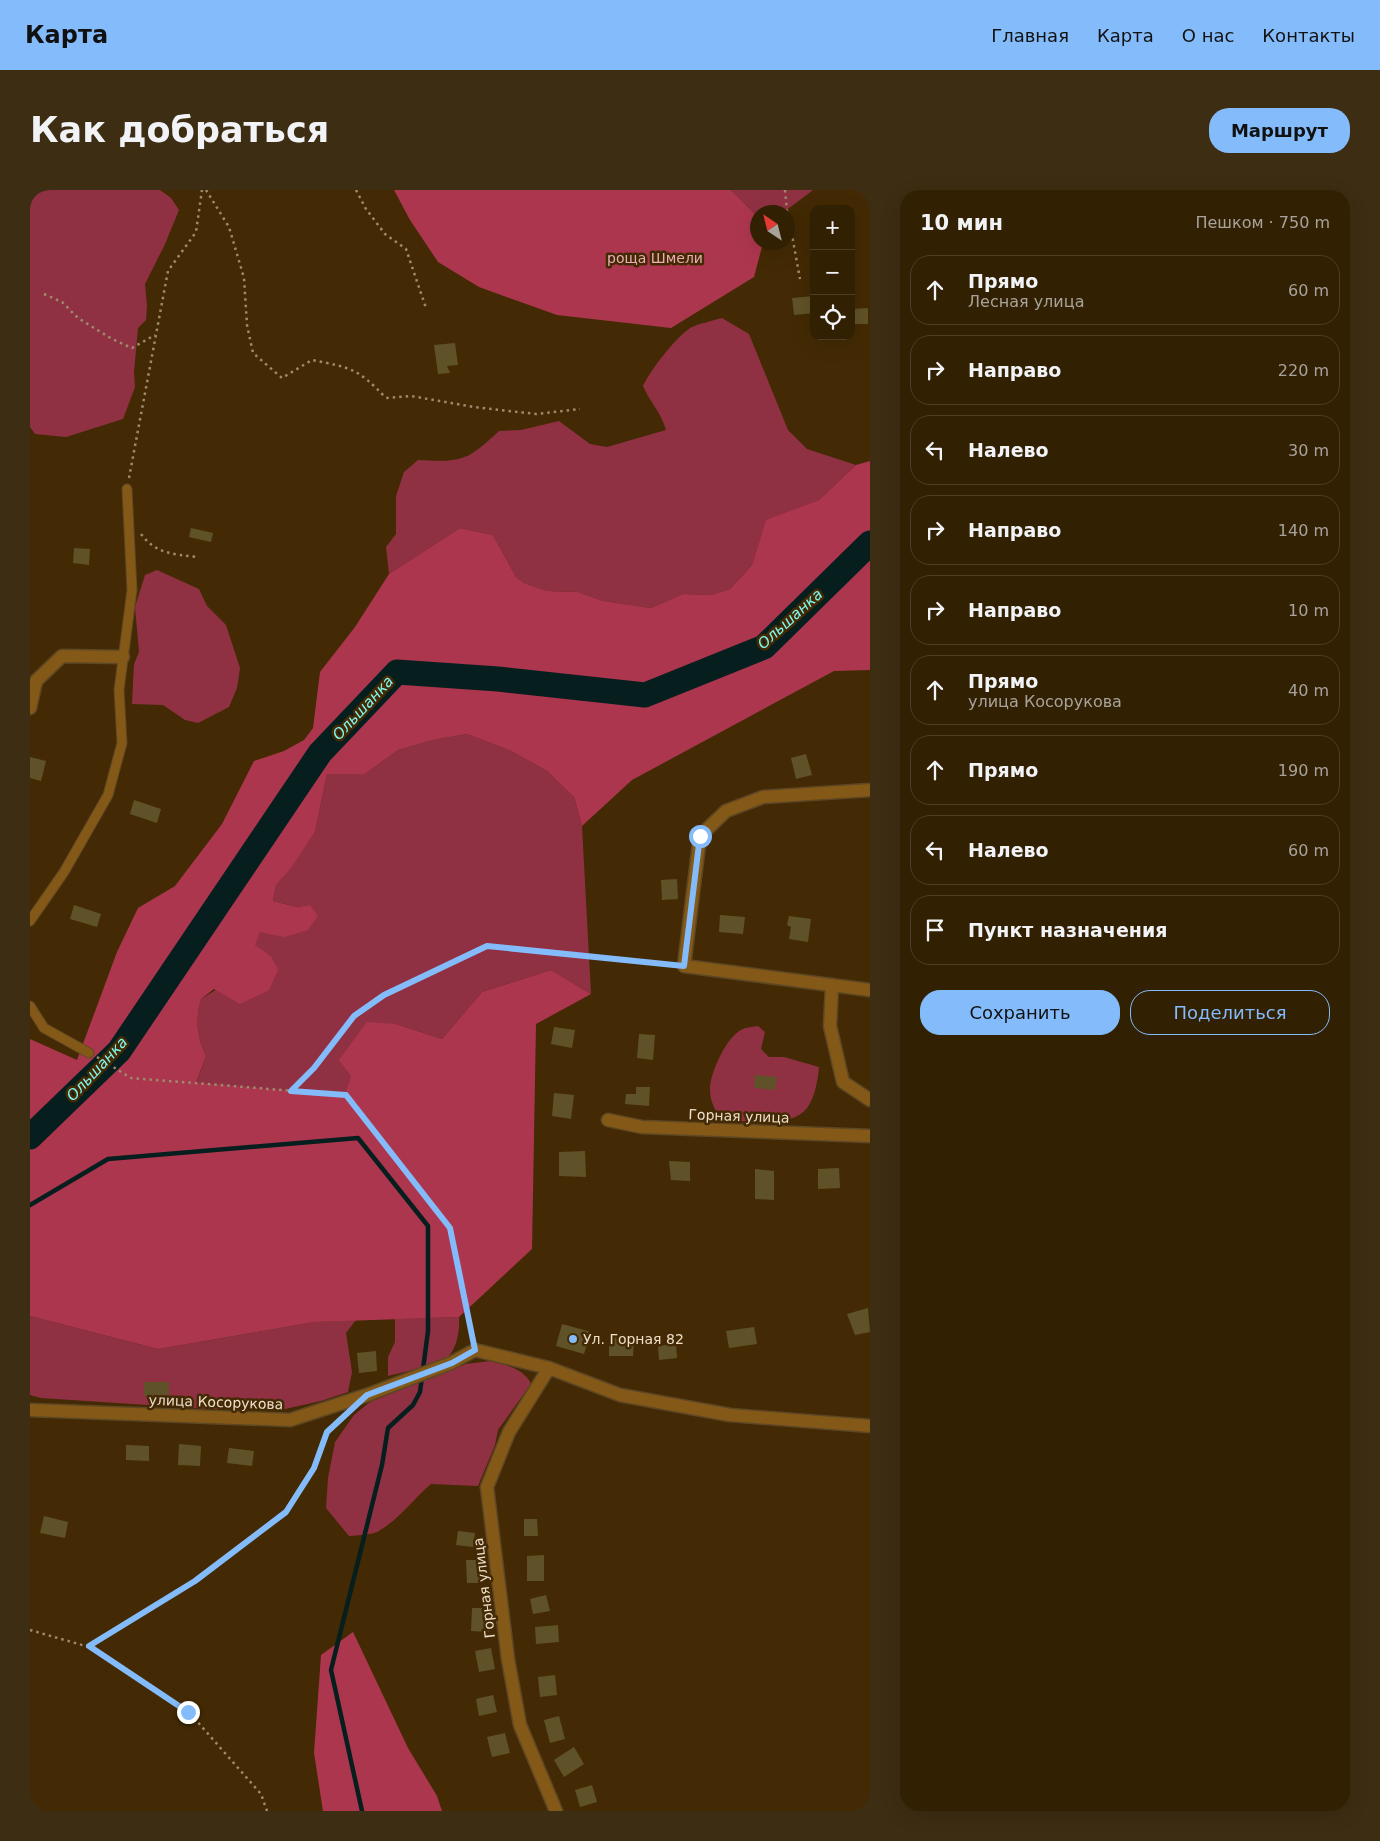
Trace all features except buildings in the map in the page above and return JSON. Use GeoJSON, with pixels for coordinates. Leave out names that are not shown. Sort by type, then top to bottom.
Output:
{"type":"FeatureCollection","features":[{"type":"Feature","properties":{"kind":"street"},"geometry":{"type":"LineString","coordinates":[[30,708],[36,681],[62,656],[123,657]]}},
{"type":"Feature","properties":{"kind":"street"},"geometry":{"type":"LineString","coordinates":[[870,790],[763,797],[726,810],[700,836],[684,966],[870,990]]}},
{"type":"Feature","properties":{"kind":"street"},"geometry":{"type":"LineString","coordinates":[[832,985],[830,1026],[843,1082],[870,1100]]}},
{"type":"Feature","properties":{"kind":"street","name":"Горная улица"},"geometry":{"type":"LineString","coordinates":[[608,1120],[642,1127],[870,1136]]}},
{"type":"Feature","properties":{"kind":"street"},"geometry":{"type":"LineString","coordinates":[[475,1350],[549,1368],[620,1395],[730,1415],[870,1426]]}},
{"type":"Feature","properties":{"kind":"street","name":"улица Косорукова"},"geometry":{"type":"LineString","coordinates":[[30,1410],[290,1420],[367,1395],[452,1363],[475,1350]]}},
{"type":"Feature","properties":{"kind":"street","name":"Горная улица"},"geometry":{"type":"LineString","coordinates":[[549,1368],[509,1432],[487,1487],[508,1659],[520,1725],[556,1811]]}},
{"type":"Feature","properties":{"kind":"lane"},"geometry":{"type":"LineString","coordinates":[[30,921],[64,872],[108,794],[122,743],[119,690],[132,590],[127,488]]}},
{"type":"Feature","properties":{"kind":"lane"},"geometry":{"type":"LineString","coordinates":[[30,1006],[44,1028],[89,1053]]}},
{"type":"Feature","properties":{"kind":"path"},"geometry":{"type":"LineString","coordinates":[[127,488],[168,271],[196,232],[202,190]]}},
{"type":"Feature","properties":{"kind":"path"},"geometry":{"type":"LineString","coordinates":[[206,190],[229,227],[244,278],[247,325],[253,353],[282,378],[312,360],[348,367],[364,375],[386,398],[411,396],[474,407],[536,414],[580,409]]}},
{"type":"Feature","properties":{"kind":"path"},"geometry":{"type":"LineString","coordinates":[[356,190],[366,209],[385,234],[406,249],[426,308]]}},
{"type":"Feature","properties":{"kind":"path"},"geometry":{"type":"LineString","coordinates":[[785,190],[786,205]]}},
{"type":"Feature","properties":{"kind":"path"},"geometry":{"type":"LineString","coordinates":[[794,250],[800,279]]}},
{"type":"Feature","properties":{"kind":"path"},"geometry":{"type":"LineString","coordinates":[[44,294],[62,302],[78,318],[112,339],[132,348],[155,335]]}},
{"type":"Feature","properties":{"kind":"path"},"geometry":{"type":"LineString","coordinates":[[137,527],[152,548],[197,557]]}},
{"type":"Feature","properties":{"kind":"path"},"geometry":{"type":"LineString","coordinates":[[291,1091],[314,1068],[354,1016],[384,995],[487,946],[684,966]]}},
{"type":"Feature","properties":{"kind":"path"},"geometry":{"type":"LineString","coordinates":[[89,1053],[131,1078],[346,1095],[450,1228],[475,1350]]}},
{"type":"Feature","properties":{"kind":"path"},"geometry":{"type":"LineString","coordinates":[[89,1646],[195,1581],[286,1512],[314,1468],[327,1432],[347,1414]]}},
{"type":"Feature","properties":{"kind":"path"},"geometry":{"type":"LineString","coordinates":[[30,1630],[89,1646],[188,1712],[261,1794],[267,1811]]}},
{"type":"Feature","properties":{"kind":"shaded area"},"geometry":{"type":"Polygon","coordinates":[[[30,190],[160,190],[171,198],[179,210],[145,284],[146,320],[138,328],[134,372],[135,387],[123,419],[66,437],[35,434],[30,427],[30,190]]]}},
{"type":"Feature","properties":{"kind":"shaded area"},"geometry":{"type":"Polygon","coordinates":[[[731,190],[813,190],[793,205],[750,205],[750,209],[731,190]]]}},
{"type":"Feature","properties":{"kind":"shaded area"},"geometry":{"type":"Polygon","coordinates":[[[722,318],[749,334],[788,430],[807,449],[856,465],[819,500],[766,521],[752,565],[730,589],[711,595],[683,594],[651,608],[603,601],[578,592],[547,591],[524,583],[516,577],[493,535],[460,528],[389,574],[386,547],[396,534],[396,496],[404,472],[418,460],[445,461],[463,458],[479,449],[499,431],[521,430],[559,421],[590,444],[607,447],[666,430],[662,419],[643,386],[664,354],[679,337],[692,327],[722,318]]]}},
{"type":"Feature","properties":{"kind":"shaded area"},"geometry":{"type":"Polygon","coordinates":[[[157,570],[199,589],[207,606],[226,625],[240,668],[237,688],[229,707],[198,723],[185,720],[163,705],[132,704],[134,664],[139,652],[135,607],[145,575],[157,570]]]}},
{"type":"Feature","properties":{"kind":"shaded area"},"geometry":{"type":"Polygon","coordinates":[[[467,734],[511,751],[547,771],[574,797],[582,826],[591,994],[551,970],[482,992],[442,1039],[396,1024],[351,1076],[346,1095],[196,1084],[206,1056],[198,1028],[201,999],[271,956],[254,945],[260,932],[310,905],[297,907],[273,901],[276,885],[315,832],[327,774],[365,774],[398,750],[433,740],[467,734]]]}},
{"type":"Feature","properties":{"kind":"shaded area"},"geometry":{"type":"Polygon","coordinates":[[[758,1026],[765,1032],[761,1049],[769,1057],[784,1057],[819,1067],[816,1088],[810,1104],[799,1115],[789,1119],[764,1123],[739,1121],[718,1115],[712,1102],[710,1093],[711,1082],[720,1055],[737,1033],[745,1028],[758,1026]]]}},
{"type":"Feature","properties":{"kind":"shaded area"},"geometry":{"type":"Polygon","coordinates":[[[30,1316],[158,1349],[315,1322],[356,1320],[346,1333],[352,1372],[348,1392],[321,1401],[285,1409],[208,1409],[41,1398],[30,1395],[30,1316]]]}},
{"type":"Feature","properties":{"kind":"shaded area"},"geometry":{"type":"Polygon","coordinates":[[[459,1317],[459,1328],[455,1346],[444,1360],[433,1365],[388,1376],[388,1357],[395,1342],[395,1319],[459,1317]]]}},
{"type":"Feature","properties":{"kind":"shaded area"},"geometry":{"type":"Polygon","coordinates":[[[490,1361],[519,1371],[524,1374],[531,1384],[498,1430],[495,1445],[478,1486],[431,1484],[385,1527],[374,1533],[349,1536],[326,1508],[328,1478],[335,1442],[354,1415],[370,1402],[466,1364],[490,1361]]]}},
{"type":"Feature","properties":{"kind":"green space","name":"роща Шмели"},"geometry":{"type":"Polygon","coordinates":[[[394,190],[731,190],[750,209],[750,250],[761,250],[754,277],[671,328],[557,315],[479,287],[438,262],[410,220],[394,190]]]}},
{"type":"Feature","properties":{"kind":"green space"},"geometry":{"type":"Polygon","coordinates":[[[870,461],[870,670],[834,671],[632,780],[582,826],[574,797],[547,771],[511,751],[467,734],[433,740],[398,750],[365,774],[327,774],[315,832],[291,868],[276,885],[273,901],[297,907],[310,905],[318,916],[308,930],[284,937],[260,932],[255,945],[271,956],[278,970],[269,990],[240,1004],[214,989],[201,999],[198,1028],[206,1056],[196,1083],[345,1095],[351,1076],[339,1060],[367,1022],[396,1024],[442,1039],[482,992],[551,970],[591,994],[536,1024],[532,1249],[459,1317],[315,1322],[158,1349],[30,1316],[30,1039],[77,1060],[117,952],[138,908],[175,886],[222,824],[254,761],[284,751],[304,740],[313,728],[320,672],[355,627],[389,574],[460,528],[493,535],[516,577],[524,583],[547,591],[578,592],[603,601],[651,608],[683,594],[711,595],[730,589],[752,565],[766,520],[819,500],[856,465],[870,461]]]}},
{"type":"Feature","properties":{"kind":"green space"},"geometry":{"type":"Polygon","coordinates":[[[353,1632],[408,1748],[437,1796],[442,1811],[323,1811],[314,1753],[321,1655],[353,1632]]]}},
{"type":"Feature","properties":{"kind":"waterway","name":"Ольшанка"},"geometry":{"type":"LineString","coordinates":[[30,1137],[119,1051],[320,753],[397,672],[498,679],[645,695],[764,647],[870,543]]}},
{"type":"Feature","properties":{"kind":"waterway"},"geometry":{"type":"LineString","coordinates":[[30,1205],[108,1159],[358,1138],[428,1226],[428,1331],[420,1392],[413,1405],[388,1428],[382,1465],[331,1670],[362,1811]]}},
{"type":"Feature","properties":{"kind":"place","name":"Ул. Горная 82"},"geometry":{"type":"Point","coordinates":[573,1339]}},
{"type":"Feature","properties":{"kind":"route"},"geometry":{"type":"LineString","coordinates":[[188,1712],[89,1646],[195,1581],[286,1512],[314,1468],[327,1432],[367,1395],[452,1363],[475,1350],[450,1228],[346,1095],[291,1091],[314,1068],[354,1016],[384,995],[487,946],[684,966],[700,836]]}}]}
